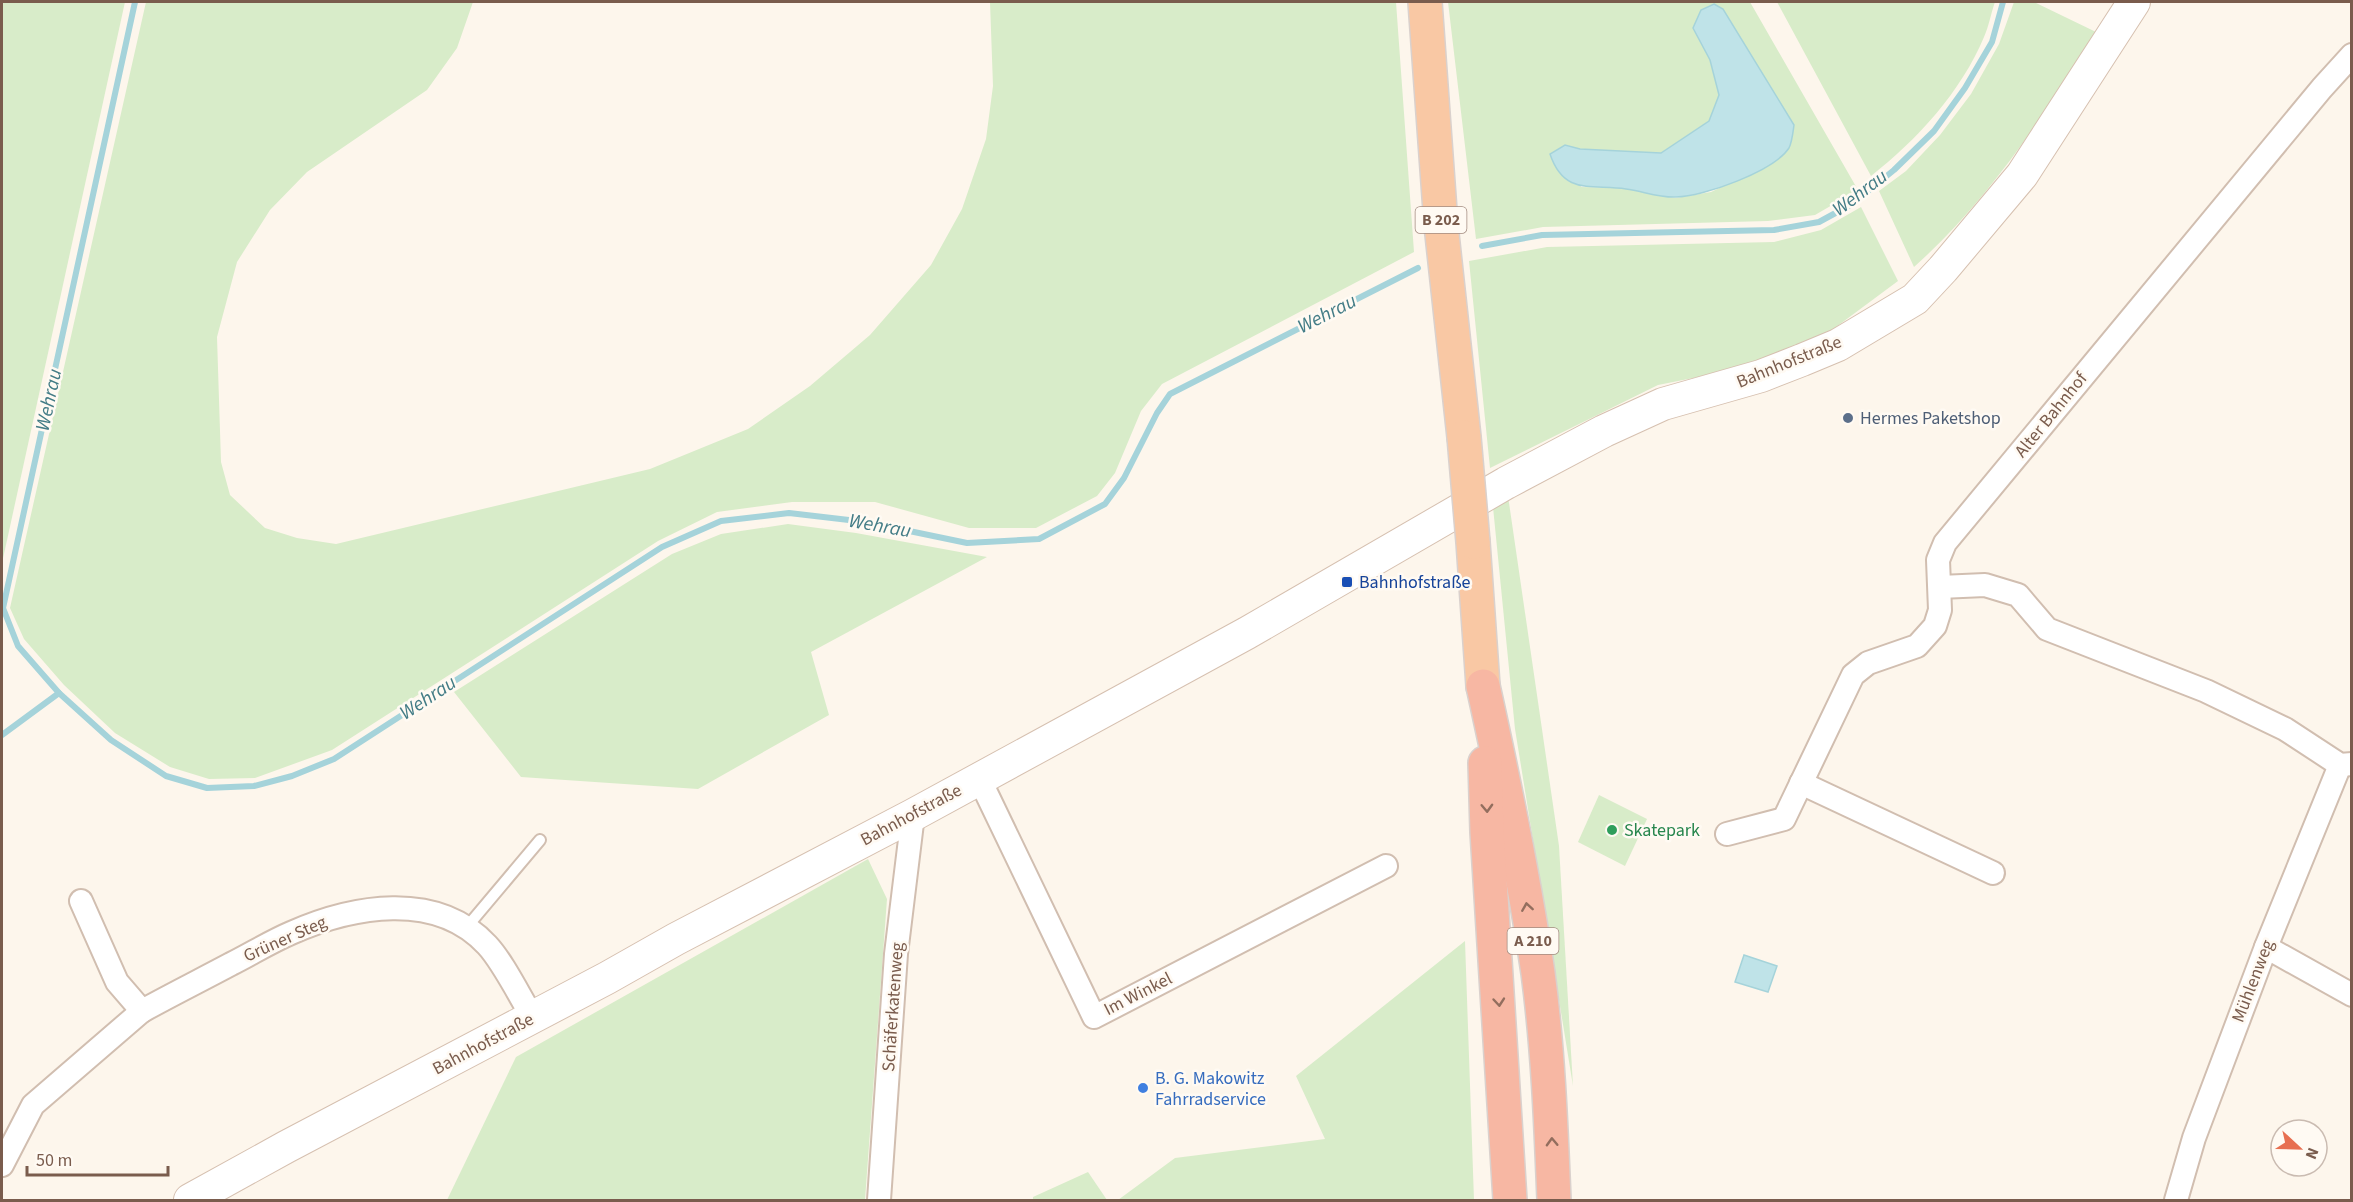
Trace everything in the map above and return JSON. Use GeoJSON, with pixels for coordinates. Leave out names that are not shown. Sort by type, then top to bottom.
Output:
{"type":"FeatureCollection","features":[{"type":"Feature","properties":{"kind":"highway","name":"B 202"},"geometry":{"type":"LineString","coordinates":[[1425,2],[1441,225],[1464,437],[1483,686]]}},
{"type":"Feature","properties":{"kind":"highway","name":"A 210"},"geometry":{"type":"LineString","coordinates":[[1483,686],[1487,832],[1510,1200]]}},
{"type":"Feature","properties":{"kind":"highway","name":"A 210"},"geometry":{"type":"LineString","coordinates":[[1483,686],[1515,831],[1538,975],[1551,1111],[1554,1200]]}},
{"type":"Feature","properties":{"kind":"main road","name":"Bahnhofstraße"},"geometry":{"type":"LineString","coordinates":[[190,1200],[286,1147],[533,1018],[676,939],[913,815],[1247,633],[1506,483],[1604,431],[1663,404],[1752,379],[1838,345],[1915,299],[2022,175],[2134,2]]}},
{"type":"Feature","properties":{"kind":"street","name":"Alter Bahnhof"},"geometry":{"type":"LineString","coordinates":[[1726,834],[1784,819],[1853,675],[1868,663],[1917,646],[1935,626],[1940,610],[1938,560],[1945,543],[2291,125],[2352,55]]}},
{"type":"Feature","properties":{"kind":"street","name":"Mühlenweg"},"geometry":{"type":"LineString","coordinates":[[1940,587],[1985,585],[2018,595],[2047,629],[2206,691],[2285,729],[2346,764],[2266,947],[2194,1138],[2176,1200]]}},
{"type":"Feature","properties":{"kind":"street","name":"Im Winkel"},"geometry":{"type":"LineString","coordinates":[[979,778],[1094,1017],[1386,866]]}},
{"type":"Feature","properties":{"kind":"street"},"geometry":{"type":"LineString","coordinates":[[1801,783],[1993,873]]}},
{"type":"Feature","properties":{"kind":"street","name":"Schäferkatenweg"},"geometry":{"type":"LineString","coordinates":[[879,1200],[896,954],[913,815]]}},
{"type":"Feature","properties":{"kind":"street"},"geometry":{"type":"LineString","coordinates":[[81,901],[117,982],[142,1011]]}},
{"type":"Feature","properties":{"kind":"street","name":"Grüner Steg"},"geometry":{"type":"LineString","coordinates":[[2,1165],[33,1106],[142,1011],[290,933],[337,916],[365,910],[397,908],[429,912],[449,918],[487,945],[533,1018]]}},
{"type":"Feature","properties":{"kind":"street"},"geometry":{"type":"LineString","coordinates":[[2266,947],[2352,995]]}},
{"type":"Feature","properties":{"kind":"lane"},"geometry":{"type":"LineString","coordinates":[[466,928],[540,840]]}},
{"type":"Feature","properties":{"kind":"green space"},"geometry":{"type":"Polygon","coordinates":[[[2,2],[125,2],[2,563],[2,2]]]}},
{"type":"Feature","properties":{"kind":"green space"},"geometry":{"type":"Polygon","coordinates":[[[146,2],[473,2],[457,48],[427,90],[307,172],[270,210],[237,262],[217,337],[221,462],[230,495],[265,528],[297,538],[336,544],[650,469],[748,429],[810,386],[870,335],[931,265],[962,209],[986,139],[993,86],[990,2],[1396,2],[1414,252],[1162,384],[1141,411],[1115,473],[1097,496],[1036,528],[969,528],[875,502],[792,502],[717,512],[658,541],[332,750],[255,778],[209,779],[170,767],[115,733],[64,685],[24,639],[10,608],[146,2]]]}},
{"type":"Feature","properties":{"kind":"green space"},"geometry":{"type":"Polygon","coordinates":[[[1448,2],[1750,2],[1858,190],[1815,215],[1768,221],[1543,227],[1476,239],[1448,2]],[[1693,28],[1710,60],[1719,95],[1709,121],[1661,153],[1580,149],[1565,145],[1581,187],[1624,188],[1676,198],[1711,192],[1772,163],[1693,28]]]}},
{"type":"Feature","properties":{"kind":"green space"},"geometry":{"type":"Polygon","coordinates":[[[1777,2],[1995,2],[1986,33],[1963,77],[1950,96],[1921,131],[1871,176],[1777,2]]]}},
{"type":"Feature","properties":{"kind":"green space"},"geometry":{"type":"Polygon","coordinates":[[[2014,2],[2034,2],[2096,32],[2035,126],[1991,185],[1967,214],[1914,267],[1879,191],[1906,171],[1940,135],[1971,94],[1999,44],[2014,2]]]}},
{"type":"Feature","properties":{"kind":"green space"},"geometry":{"type":"Polygon","coordinates":[[[1861,207],[1898,281],[1832,330],[1789,350],[1713,374],[1658,385],[1490,468],[1469,261],[1547,247],[1774,242],[1821,230],[1861,207]]]}},
{"type":"Feature","properties":{"kind":"green space"},"geometry":{"type":"Polygon","coordinates":[[[1508,496],[1559,846],[1573,1086],[1515,729],[1493,507],[1508,496]]]}},
{"type":"Feature","properties":{"kind":"green space"},"geometry":{"type":"Polygon","coordinates":[[[788,524],[856,533],[987,557],[811,652],[829,715],[698,789],[521,777],[454,692],[672,554],[721,534],[788,524]]]}},
{"type":"Feature","properties":{"kind":"green space","name":"Skatepark"},"geometry":{"type":"Polygon","coordinates":[[[1599,795],[1647,819],[1625,866],[1578,842],[1599,795]]]}},
{"type":"Feature","properties":{"kind":"green space"},"geometry":{"type":"Polygon","coordinates":[[[868,859],[887,899],[865,1200],[447,1200],[516,1057],[868,859]]]}},
{"type":"Feature","properties":{"kind":"green space"},"geometry":{"type":"Polygon","coordinates":[[[1465,941],[1474,1200],[1118,1200],[1175,1158],[1325,1139],[1296,1076],[1465,941]]]}},
{"type":"Feature","properties":{"kind":"green space"},"geometry":{"type":"Polygon","coordinates":[[[1088,1172],[1107,1200],[1033,1200],[1033,1197],[1088,1172]]]}},
{"type":"Feature","properties":{"kind":"water"},"geometry":{"type":"Polygon","coordinates":[[[1714,4],[1723,9],[1794,125],[1789,148],[1781,157],[1754,174],[1720,188],[1688,196],[1664,196],[1626,189],[1591,187],[1571,182],[1563,176],[1550,154],[1565,145],[1580,149],[1661,153],[1709,121],[1719,95],[1710,60],[1693,28],[1701,10],[1714,4]]]}},
{"type":"Feature","properties":{"kind":"water"},"geometry":{"type":"Polygon","coordinates":[[[1744,955],[1777,966],[1768,992],[1735,982],[1744,955]]]}},
{"type":"Feature","properties":{"kind":"waterway","name":"Wehrau"},"geometry":{"type":"LineString","coordinates":[[135,2],[3,608],[18,646],[59,693],[111,740],[166,776],[207,788],[254,786],[292,776],[334,759],[662,547],[721,521],[789,513],[866,522],[967,543],[1039,539],[1105,504],[1124,478],[1157,413],[1170,394],[1418,268]]}},
{"type":"Feature","properties":{"kind":"waterway","name":"Wehrau"},"geometry":{"type":"LineString","coordinates":[[1482,246],[1542,235],[1774,230],[1819,222],[1852,204],[1894,170],[1934,131],[1965,88],[1992,42],[2003,2]]}},
{"type":"Feature","properties":{"kind":"waterway"},"geometry":{"type":"LineString","coordinates":[[2,735],[59,693]]}},
{"type":"Feature","properties":{"kind":"place","name":"Hermes Paketshop"},"geometry":{"type":"Point","coordinates":[1848,418]}},
{"type":"Feature","properties":{"kind":"place","name":"Bahnhofstraße"},"geometry":{"type":"Point","coordinates":[1347,582]}},
{"type":"Feature","properties":{"kind":"place","name":"Skatepark"},"geometry":{"type":"Point","coordinates":[1612,830]}},
{"type":"Feature","properties":{"kind":"place","name":"B. G. Makowitz Fahrradservice"},"geometry":{"type":"Point","coordinates":[1143,1088]}}]}
